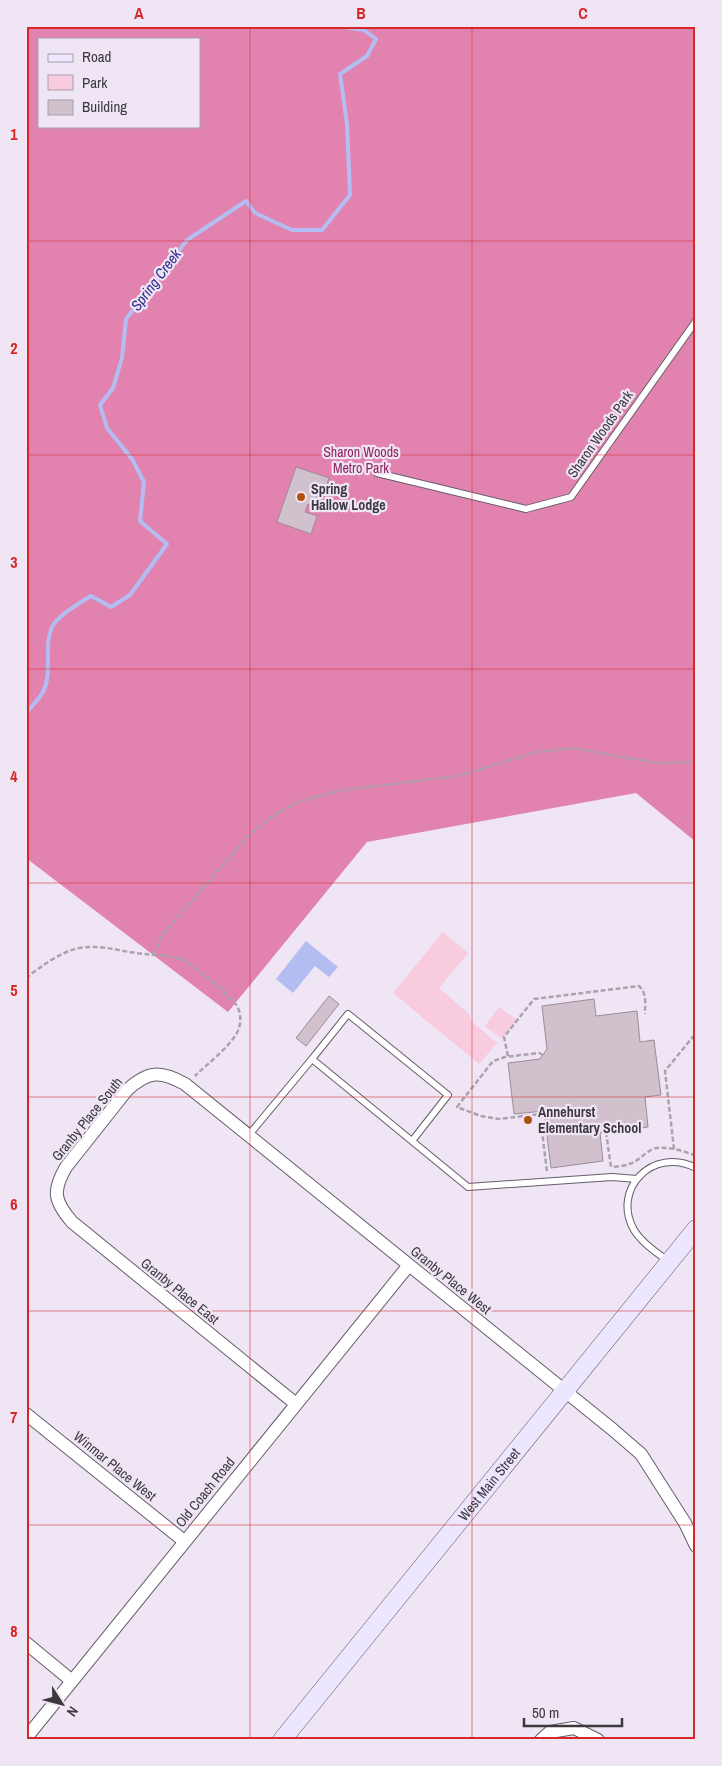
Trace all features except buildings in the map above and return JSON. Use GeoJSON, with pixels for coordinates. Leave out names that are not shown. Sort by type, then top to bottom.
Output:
{"type":"FeatureCollection","features":[{"type":"Feature","properties":{"kind":"main road","name":"West Main Street"},"geometry":{"type":"LineString","coordinates":[[282,1740],[696,1229]]}},
{"type":"Feature","properties":{"kind":"street","name":"Granby Place West"},"geometry":{"type":"LineString","coordinates":[[154,1074],[170,1076],[185,1084],[641,1454],[690,1521],[696,1546]]}},
{"type":"Feature","properties":{"kind":"street","name":"Granby Place South"},"geometry":{"type":"LineString","coordinates":[[56,1193],[59,1179],[66,1167],[127,1090],[139,1080],[154,1074]]}},
{"type":"Feature","properties":{"kind":"street","name":"Granby Place East"},"geometry":{"type":"LineString","coordinates":[[56,1193],[61,1209],[72,1222],[296,1404]]}},
{"type":"Feature","properties":{"kind":"street","name":"Old Coach Road"},"geometry":{"type":"LineString","coordinates":[[26,1738],[409,1265]]}},
{"type":"Feature","properties":{"kind":"street","name":"Winmar Place West"},"geometry":{"type":"LineString","coordinates":[[26,1414],[184,1541]]}},
{"type":"Feature","properties":{"kind":"street"},"geometry":{"type":"LineString","coordinates":[[26,1643],[72,1681]]}},
{"type":"Feature","properties":{"kind":"street"},"geometry":{"type":"LineString","coordinates":[[541,1740],[550,1732],[574,1728],[598,1740]]}},
{"type":"Feature","properties":{"kind":"lane","name":"Sharon Woods Park"},"geometry":{"type":"LineString","coordinates":[[377,473],[526,509],[571,497],[696,321]]}},
{"type":"Feature","properties":{"kind":"lane"},"geometry":{"type":"LineString","coordinates":[[248,1136],[348,1014],[448,1095],[412,1141]]}},
{"type":"Feature","properties":{"kind":"lane"},"geometry":{"type":"LineString","coordinates":[[312,1059],[468,1187],[614,1177],[637,1179]]}},
{"type":"Feature","properties":{"kind":"lane"},"geometry":{"type":"LineString","coordinates":[[669,1262],[647,1245],[634,1230],[629,1214],[628,1197],[637,1179],[652,1166],[670,1162],[688,1164],[696,1168]]}},
{"type":"Feature","properties":{"kind":"path"},"geometry":{"type":"LineString","coordinates":[[154,955],[162,935],[250,834],[274,815],[300,801],[343,790],[458,776],[536,752],[572,748],[656,763],[696,762]]}},
{"type":"Feature","properties":{"kind":"path"},"geometry":{"type":"LineString","coordinates":[[26,978],[70,950],[95,946],[182,960],[193,966],[237,1005],[240,1016],[239,1028],[234,1038],[195,1076]]}},
{"type":"Feature","properties":{"kind":"path"},"geometry":{"type":"LineString","coordinates":[[508,1056],[504,1036],[534,999],[639,986],[643,989],[645,996],[645,1014]]}},
{"type":"Feature","properties":{"kind":"path"},"geometry":{"type":"LineString","coordinates":[[674,1149],[665,1071],[696,1033]]}},
{"type":"Feature","properties":{"kind":"path"},"geometry":{"type":"LineString","coordinates":[[543,1055],[539,1053],[508,1056],[493,1061],[457,1107],[481,1116],[498,1119],[540,1114],[547,1173],[556,1172]]}},
{"type":"Feature","properties":{"kind":"path"},"geometry":{"type":"LineString","coordinates":[[606,1132],[611,1167],[631,1164],[654,1149],[674,1149],[696,1156]]}},
{"type":"Feature","properties":{"kind":"green space","name":"Sharon Woods Metro Park"},"geometry":{"type":"Polygon","coordinates":[[[26,26],[696,26],[696,842],[636,793],[367,842],[228,1012],[26,858],[26,26]]]}},
{"type":"Feature","properties":{"kind":"green space"},"geometry":{"type":"Polygon","coordinates":[[[443,932],[468,953],[439,988],[469,1014],[471,1021],[497,1043],[479,1064],[393,993],[443,932]]]}},
{"type":"Feature","properties":{"kind":"green space"},"geometry":{"type":"Polygon","coordinates":[[[499,1007],[517,1020],[502,1039],[485,1026],[499,1007]]]}},
{"type":"Feature","properties":{"kind":"water"},"geometry":{"type":"Polygon","coordinates":[[[306,941],[338,967],[329,977],[315,966],[293,993],[276,979],[306,941]]]}},
{"type":"Feature","properties":{"kind":"waterway","name":"Spring Creek"},"geometry":{"type":"LineString","coordinates":[[26,713],[41,695],[46,684],[49,635],[59,618],[91,596],[111,607],[130,595],[167,544],[140,521],[144,482],[132,459],[107,428],[100,405],[113,388],[122,358],[126,319],[187,240],[246,201],[255,213],[292,230],[322,230],[350,195],[347,124],[340,74],[367,56],[376,39],[364,30],[337,26]]}},
{"type":"Feature","properties":{"kind":"place","name":"Spring Hallow Lodge"},"geometry":{"type":"Point","coordinates":[301,497]}},
{"type":"Feature","properties":{"kind":"place","name":"Annehurst Elementary School"},"geometry":{"type":"Point","coordinates":[528,1120]}}]}
